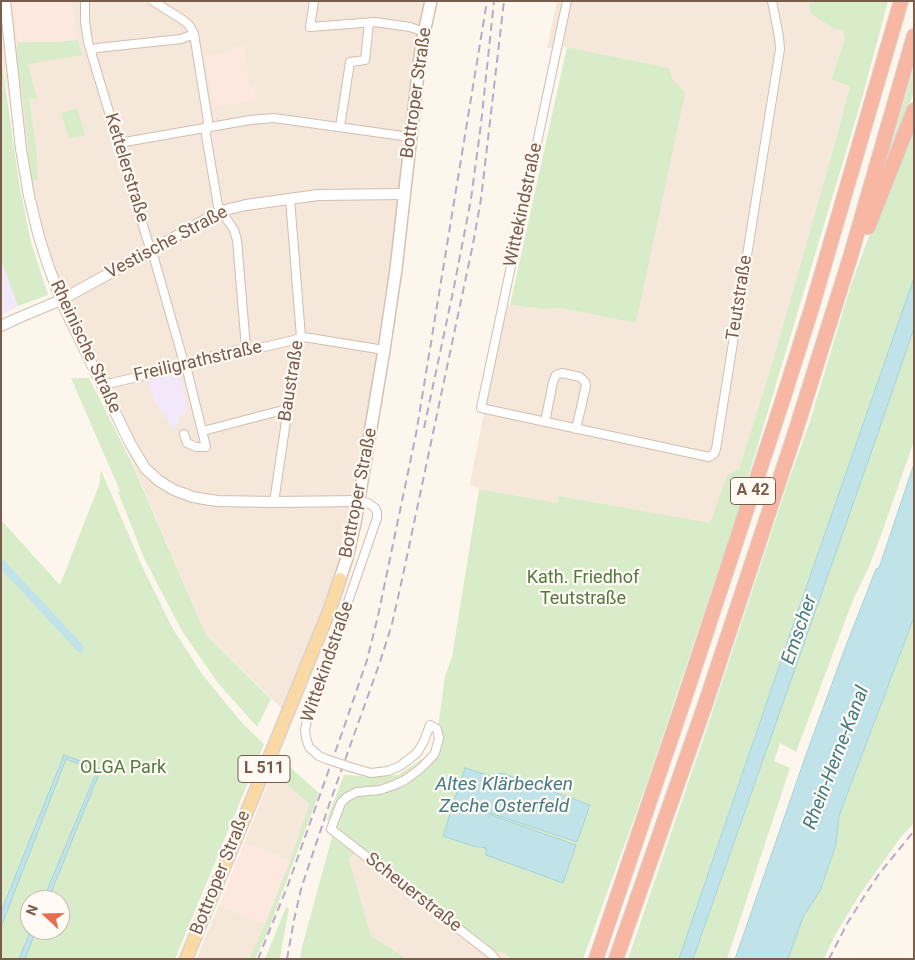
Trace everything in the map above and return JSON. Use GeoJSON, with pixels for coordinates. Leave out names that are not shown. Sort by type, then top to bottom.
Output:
{"type":"FeatureCollection","features":[{"type":"Feature","properties":{"kind":"highway","name":"A 42"},"geometry":{"type":"LineString","coordinates":[[596,959],[777,418],[812,307],[901,1]]}},
{"type":"Feature","properties":{"kind":"highway","name":"A 42"},"geometry":{"type":"LineString","coordinates":[[616,959],[705,705],[795,433],[850,258],[914,36]]}},
{"type":"Feature","properties":{"kind":"highway"},"geometry":{"type":"LineString","coordinates":[[850,258],[863,241],[914,110]]}},
{"type":"Feature","properties":{"kind":"main road","name":"Bottroper Straße"},"geometry":{"type":"LineString","coordinates":[[186,959],[326,618],[351,541],[360,501],[384,350],[397,260],[410,137],[430,1]]}},
{"type":"Feature","properties":{"kind":"street","name":"Rheinische Straße"},"geometry":{"type":"LineString","coordinates":[[5,1],[21,149],[26,182],[39,237],[60,300],[130,443],[141,461],[151,474],[164,484],[181,493],[204,499],[274,502],[360,501]]}},
{"type":"Feature","properties":{"kind":"street","name":"Kettelerstraße"},"geometry":{"type":"LineString","coordinates":[[85,1],[85,21],[91,50],[152,250],[203,431]]}},
{"type":"Feature","properties":{"kind":"street"},"geometry":{"type":"LineString","coordinates":[[153,1],[183,20],[189,25],[194,34],[208,121],[206,135],[218,206],[234,230],[237,240],[246,348]]}},
{"type":"Feature","properties":{"kind":"street"},"geometry":{"type":"LineString","coordinates":[[314,1],[310,27],[375,22],[407,26],[424,32]]}},
{"type":"Feature","properties":{"kind":"street","name":"Wittekindstraße"},"geometry":{"type":"LineString","coordinates":[[481,408],[567,1]]}},
{"type":"Feature","properties":{"kind":"street","name":"Teutstraße"},"geometry":{"type":"LineString","coordinates":[[481,408],[703,456],[711,457],[715,452],[780,49],[772,1]]}},
{"type":"Feature","properties":{"kind":"street"},"geometry":{"type":"LineString","coordinates":[[340,126],[350,62],[365,60],[368,23]]}},
{"type":"Feature","properties":{"kind":"street"},"geometry":{"type":"LineString","coordinates":[[91,50],[181,38],[194,34]]}},
{"type":"Feature","properties":{"kind":"street"},"geometry":{"type":"LineString","coordinates":[[119,143],[257,119],[279,118],[410,137]]}},
{"type":"Feature","properties":{"kind":"street","name":"Vestische Straße"},"geometry":{"type":"LineString","coordinates":[[1,326],[60,300],[221,211],[246,205],[327,195],[404,194]]}},
{"type":"Feature","properties":{"kind":"street","name":"Baustraße"},"geometry":{"type":"LineString","coordinates":[[274,502],[297,347],[301,337],[290,199]]}},
{"type":"Feature","properties":{"kind":"street","name":"Freiligrathstraße"},"geometry":{"type":"LineString","coordinates":[[101,384],[179,367],[184,363],[246,348],[251,350],[301,337],[384,350]]}},
{"type":"Feature","properties":{"kind":"street"},"geometry":{"type":"LineString","coordinates":[[545,422],[554,378],[558,374],[571,375],[583,379],[586,386],[576,429]]}},
{"type":"Feature","properties":{"kind":"street"},"geometry":{"type":"LineString","coordinates":[[184,434],[187,443],[196,447],[206,447],[203,431],[288,409]]}},
{"type":"Feature","properties":{"kind":"street","name":"Wittekindstraße"},"geometry":{"type":"LineString","coordinates":[[331,829],[342,803],[347,797],[357,792],[380,790],[394,785],[409,777],[431,758],[437,748],[439,733],[437,729],[430,725],[424,742],[417,753],[400,766],[378,773],[362,772],[326,759],[309,747],[305,730],[307,720],[377,518],[375,508],[368,503],[360,501]]}},
{"type":"Feature","properties":{"kind":"street","name":"Scheuerstraße"},"geometry":{"type":"LineString","coordinates":[[331,829],[495,959]]}},
{"type":"Feature","properties":{"kind":"shaded area"},"geometry":{"type":"Polygon","coordinates":[[[1,1],[431,1],[354,501],[330,609],[283,710],[206,635],[60,293],[26,182],[1,58],[1,1]]]}},
{"type":"Feature","properties":{"kind":"shaded area"},"geometry":{"type":"Polygon","coordinates":[[[12,1],[72,1],[77,40],[18,42],[12,1]]]}},
{"type":"Feature","properties":{"kind":"shaded area"},"geometry":{"type":"Polygon","coordinates":[[[557,1],[809,1],[811,14],[843,30],[845,38],[831,80],[850,86],[833,150],[772,364],[739,470],[727,475],[710,524],[559,496],[557,503],[479,489],[470,484],[507,306],[542,309],[561,308],[635,322],[673,80],[668,68],[567,47],[547,48],[557,1]]]}},
{"type":"Feature","properties":{"kind":"shaded area"},"geometry":{"type":"Polygon","coordinates":[[[244,45],[250,87],[254,87],[256,100],[214,107],[205,56],[231,51],[232,46],[244,45]]]}},
{"type":"Feature","properties":{"kind":"shaded area"},"geometry":{"type":"Polygon","coordinates":[[[1,260],[18,306],[1,315],[1,260]]]}},
{"type":"Feature","properties":{"kind":"shaded area"},"geometry":{"type":"Polygon","coordinates":[[[179,367],[188,411],[180,417],[175,431],[156,404],[146,375],[179,367]]]}},
{"type":"Feature","properties":{"kind":"shaded area"},"geometry":{"type":"Polygon","coordinates":[[[273,772],[309,804],[290,861],[244,843],[273,772]]]}},
{"type":"Feature","properties":{"kind":"shaded area"},"geometry":{"type":"Polygon","coordinates":[[[244,843],[290,861],[265,924],[219,905],[244,843]]]}},
{"type":"Feature","properties":{"kind":"shaded area"},"geometry":{"type":"Polygon","coordinates":[[[354,853],[460,936],[496,952],[505,953],[511,959],[407,959],[371,936],[349,859],[354,853]]]}},
{"type":"Feature","properties":{"kind":"shaded area"},"geometry":{"type":"Polygon","coordinates":[[[219,905],[265,924],[249,959],[196,959],[219,905]]]}},
{"type":"Feature","properties":{"kind":"green space","name":"Kath. Friedhof Teutstraße"},"geometry":{"type":"Polygon","coordinates":[[[809,1],[888,1],[863,95],[738,511],[647,783],[583,959],[511,959],[505,953],[496,952],[445,914],[327,819],[344,775],[398,775],[425,757],[434,757],[445,676],[452,657],[479,489],[557,503],[559,496],[710,523],[727,475],[739,469],[772,364],[850,86],[831,80],[845,38],[843,30],[835,29],[811,14],[809,1]]]}},
{"type":"Feature","properties":{"kind":"green space"},"geometry":{"type":"Polygon","coordinates":[[[77,40],[83,55],[28,64],[37,99],[29,98],[37,156],[38,180],[31,181],[24,106],[16,55],[18,42],[77,40]]]}},
{"type":"Feature","properties":{"kind":"green space"},"geometry":{"type":"Polygon","coordinates":[[[567,47],[669,68],[673,80],[685,93],[636,323],[561,308],[542,309],[510,305],[567,47]]]}},
{"type":"Feature","properties":{"kind":"green space"},"geometry":{"type":"Polygon","coordinates":[[[1,56],[19,183],[31,242],[48,295],[18,306],[1,260],[1,56]]]}},
{"type":"Feature","properties":{"kind":"green space"},"geometry":{"type":"Polygon","coordinates":[[[914,67],[914,92],[883,172],[914,67]]]}},
{"type":"Feature","properties":{"kind":"green space"},"geometry":{"type":"Polygon","coordinates":[[[77,108],[85,135],[69,139],[61,113],[77,108]]]}},
{"type":"Feature","properties":{"kind":"green space"},"geometry":{"type":"Polygon","coordinates":[[[914,127],[914,278],[679,959],[628,959],[809,424],[851,285],[898,158],[914,127]]]}},
{"type":"Feature","properties":{"kind":"green space"},"geometry":{"type":"Polygon","coordinates":[[[914,328],[914,441],[880,538],[853,600],[796,752],[780,743],[774,761],[790,768],[727,959],[693,959],[914,328]]]}},
{"type":"Feature","properties":{"kind":"green space"},"geometry":{"type":"Polygon","coordinates":[[[71,378],[89,378],[130,459],[206,635],[271,699],[257,727],[218,683],[182,631],[144,558],[118,492],[120,491],[71,378]]]}},
{"type":"Feature","properties":{"kind":"green space","name":"OLGA Park"},"geometry":{"type":"Polygon","coordinates":[[[101,470],[141,564],[173,629],[202,674],[243,724],[264,744],[175,959],[1,959],[1,520],[60,585],[99,485],[101,470]]]}},
{"type":"Feature","properties":{"kind":"green space"},"geometry":{"type":"Polygon","coordinates":[[[914,617],[914,823],[901,837],[860,894],[834,937],[824,959],[788,959],[803,917],[820,891],[836,845],[839,817],[914,617]]]}},
{"type":"Feature","properties":{"kind":"green space"},"geometry":{"type":"Polygon","coordinates":[[[280,758],[319,793],[267,934],[255,959],[249,959],[290,861],[309,804],[273,772],[280,758]]]}},
{"type":"Feature","properties":{"kind":"green space"},"geometry":{"type":"Polygon","coordinates":[[[332,837],[354,853],[349,859],[371,936],[407,959],[300,959],[332,837]]]}},
{"type":"Feature","properties":{"kind":"green space"},"geometry":{"type":"Polygon","coordinates":[[[286,907],[289,909],[280,959],[265,959],[286,907]]]}},
{"type":"Feature","properties":{"kind":"water","name":"Emscher"},"geometry":{"type":"Polygon","coordinates":[[[914,278],[914,328],[879,430],[693,959],[679,959],[799,608],[914,278]]]}},
{"type":"Feature","properties":{"kind":"water","name":"Rhein-Herne-Kanal"},"geometry":{"type":"Polygon","coordinates":[[[914,464],[914,617],[839,816],[836,845],[820,891],[803,917],[788,959],[735,959],[807,752],[876,569],[879,568],[914,464]]]}},
{"type":"Feature","properties":{"kind":"water"},"geometry":{"type":"Polygon","coordinates":[[[64,755],[101,769],[52,890],[47,890],[97,771],[66,759],[1,927],[1,912],[64,755]]]}},
{"type":"Feature","properties":{"kind":"water","name":"Altes Klärbecken Zeche Osterfeld"},"geometry":{"type":"Polygon","coordinates":[[[465,768],[491,776],[502,773],[590,805],[577,842],[454,801],[465,768]]]}},
{"type":"Feature","properties":{"kind":"water","name":"Altes Klärbecken Zeche Osterfeld"},"geometry":{"type":"Polygon","coordinates":[[[454,802],[576,845],[563,883],[486,855],[486,848],[473,846],[443,836],[454,802]]]}},
{"type":"Feature","properties":{"kind":"water"},"geometry":{"type":"Polygon","coordinates":[[[27,940],[32,940],[25,959],[19,959],[27,940]]]}},
{"type":"Feature","properties":{"kind":"waterway"},"geometry":{"type":"LineString","coordinates":[[1,563],[80,648]]}},
{"type":"Feature","properties":{"kind":"railway"},"geometry":{"type":"LineString","coordinates":[[258,959],[288,885],[343,730],[367,660],[378,616],[416,434],[487,1]]}},
{"type":"Feature","properties":{"kind":"railway"},"geometry":{"type":"LineString","coordinates":[[424,428],[471,199],[494,1]]}},
{"type":"Feature","properties":{"kind":"railway"},"geometry":{"type":"LineString","coordinates":[[287,959],[301,889],[392,624],[473,244],[481,199],[504,1]]}},
{"type":"Feature","properties":{"kind":"railway"},"geometry":{"type":"LineString","coordinates":[[829,959],[848,922],[865,895],[879,874],[914,831]]}}]}
